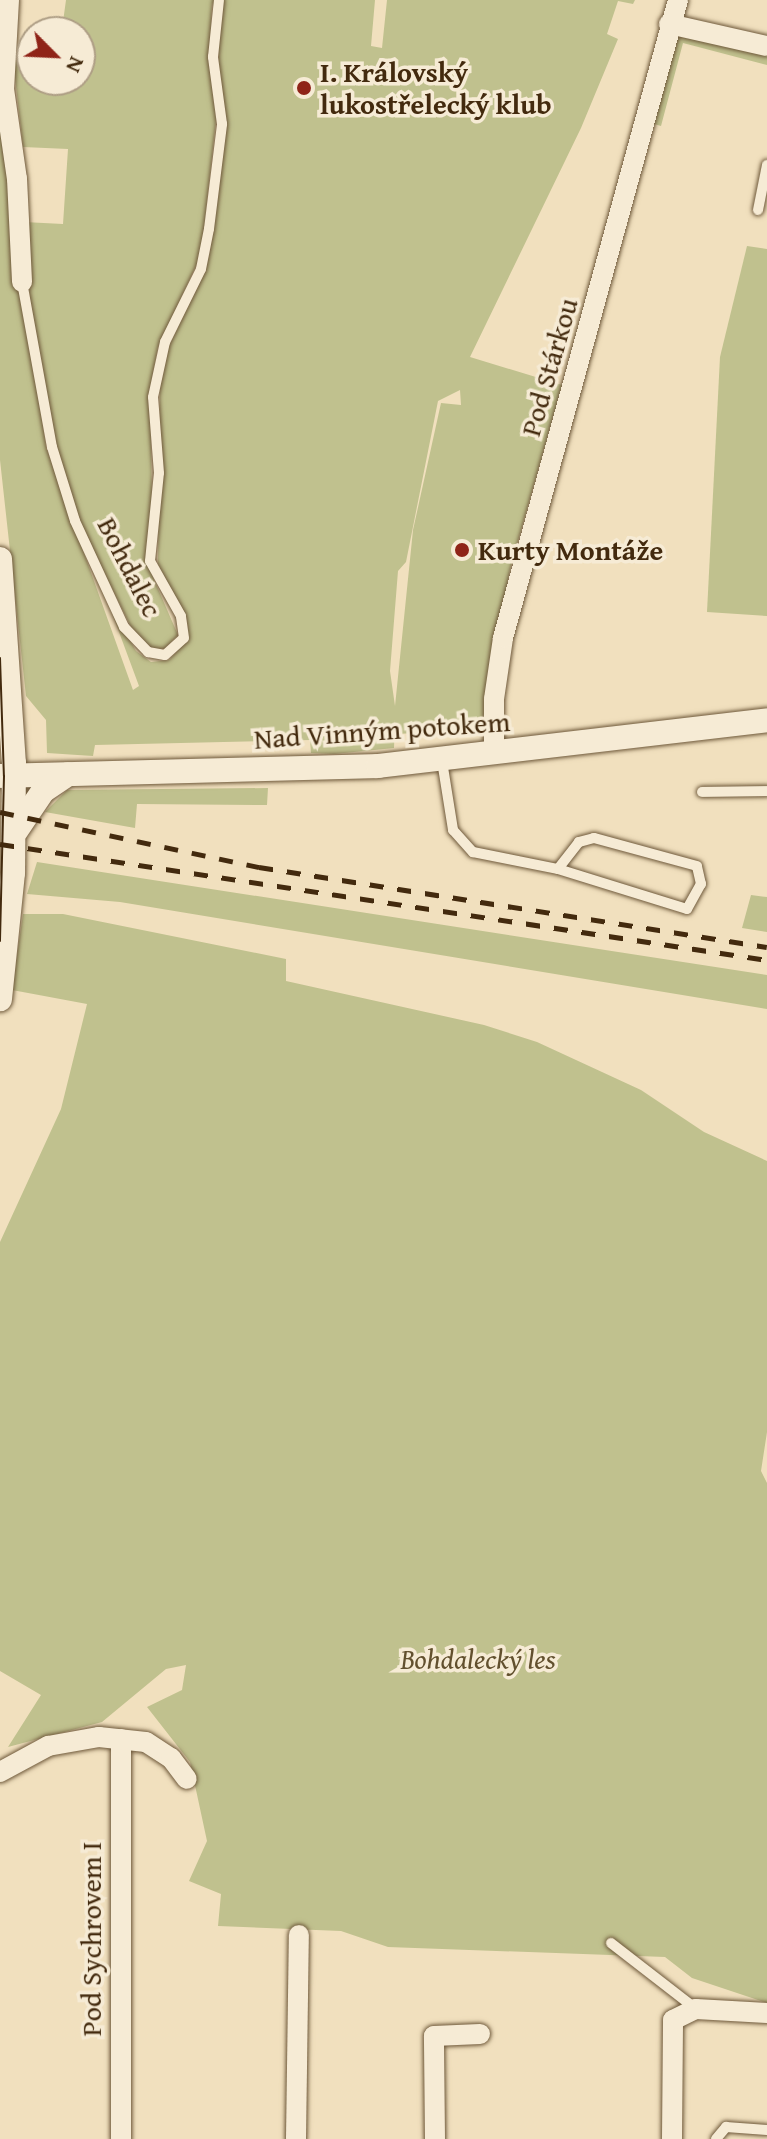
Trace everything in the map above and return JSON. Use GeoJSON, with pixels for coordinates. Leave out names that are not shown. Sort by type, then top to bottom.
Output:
{"type":"FeatureCollection","features":[{"type":"Feature","properties":{"kind":"street","name":"Bohdalec"},"geometry":{"type":"LineString","coordinates":[[9,0],[4,89],[17,179],[22,282]]}},
{"type":"Feature","properties":{"kind":"street","name":"Pod Stárkou"},"geometry":{"type":"LineString","coordinates":[[494,754],[494,699],[503,638],[678,0]]}},
{"type":"Feature","properties":{"kind":"street"},"geometry":{"type":"LineString","coordinates":[[669,24],[767,46]]}},
{"type":"Feature","properties":{"kind":"street"},"geometry":{"type":"LineString","coordinates":[[0,559],[7,776],[14,836],[0,999]]}},
{"type":"Feature","properties":{"kind":"street","name":"Nad Vinným potokem"},"geometry":{"type":"LineString","coordinates":[[7,776],[442,761],[767,720]]}},
{"type":"Feature","properties":{"kind":"street"},"geometry":{"type":"LineString","coordinates":[[14,836],[25,811],[68,774]]}},
{"type":"Feature","properties":{"kind":"street"},"geometry":{"type":"LineString","coordinates":[[0,1772],[48,1746],[121,1739],[146,1742],[171,1758],[187,1779]]}},
{"type":"Feature","properties":{"kind":"street","name":"Pod Sychrovem Ⅰ"},"geometry":{"type":"LineString","coordinates":[[121,1739],[121,2139]]}},
{"type":"Feature","properties":{"kind":"street"},"geometry":{"type":"LineString","coordinates":[[296,2139],[299,1935]]}},
{"type":"Feature","properties":{"kind":"street"},"geometry":{"type":"LineString","coordinates":[[672,2139],[673,2020],[696,2009],[767,2013]]}},
{"type":"Feature","properties":{"kind":"street"},"geometry":{"type":"LineString","coordinates":[[435,2139],[434,2036],[480,2034]]}},
{"type":"Feature","properties":{"kind":"lane","name":"Bohdalec"},"geometry":{"type":"LineString","coordinates":[[22,282],[52,447],[75,521],[124,627],[148,652],[165,655],[177,650],[184,638],[181,616],[150,561],[159,473],[153,397],[165,342],[201,269],[209,229],[222,124],[213,57],[219,0]]}},
{"type":"Feature","properties":{"kind":"lane"},"geometry":{"type":"LineString","coordinates":[[758,210],[767,165]]}},
{"type":"Feature","properties":{"kind":"lane"},"geometry":{"type":"LineString","coordinates":[[442,761],[444,800],[462,844],[473,852],[558,869],[687,909],[701,884],[697,866],[594,838],[579,842],[558,869]]}},
{"type":"Feature","properties":{"kind":"lane"},"geometry":{"type":"LineString","coordinates":[[702,792],[767,791]]}},
{"type":"Feature","properties":{"kind":"lane"},"geometry":{"type":"LineString","coordinates":[[611,1943],[696,2009]]}},
{"type":"Feature","properties":{"kind":"lane"},"geometry":{"type":"LineString","coordinates":[[716,2139],[726,2127],[767,2130]]}},
{"type":"Feature","properties":{"kind":"green space"},"geometry":{"type":"Polygon","coordinates":[[[66,0],[375,0],[371,46],[382,48],[387,0],[635,0],[633,4],[618,1],[607,34],[618,39],[581,128],[470,357],[562,385],[510,569],[481,730],[395,734],[395,719],[394,748],[334,754],[311,753],[310,740],[95,745],[93,756],[47,753],[46,720],[26,696],[0,460],[0,121],[46,447],[133,690],[139,686],[106,597],[136,651],[151,662],[169,660],[189,638],[187,621],[158,564],[160,388],[168,349],[209,256],[221,170],[218,30],[212,2],[209,63],[216,120],[201,255],[158,347],[150,388],[152,504],[146,548],[149,568],[178,635],[165,648],[154,650],[132,629],[77,517],[54,445],[31,311],[24,222],[63,224],[68,149],[23,147],[17,96],[96,96],[96,16],[64,16],[66,0]],[[460,390],[438,401],[406,562],[398,571],[390,671],[395,706],[413,530],[441,403],[461,405],[460,390]]]}},
{"type":"Feature","properties":{"kind":"green space"},"geometry":{"type":"Polygon","coordinates":[[[682,23],[767,50],[767,65],[683,43],[661,126],[647,122],[682,23]]]}},
{"type":"Feature","properties":{"kind":"green space"},"geometry":{"type":"Polygon","coordinates":[[[747,246],[767,249],[767,616],[707,612],[720,357],[747,246]]]}},
{"type":"Feature","properties":{"kind":"green space"},"geometry":{"type":"Polygon","coordinates":[[[268,788],[267,805],[137,804],[135,828],[45,812],[67,790],[268,788]]]}},
{"type":"Feature","properties":{"kind":"green space"},"geometry":{"type":"Polygon","coordinates":[[[37,862],[767,975],[767,1009],[120,902],[27,894],[37,862]]]}},
{"type":"Feature","properties":{"kind":"green space"},"geometry":{"type":"Polygon","coordinates":[[[751,895],[767,897],[767,932],[742,928],[751,895]]]}},
{"type":"Feature","properties":{"kind":"green space","name":"Bohdalecký les"},"geometry":{"type":"Polygon","coordinates":[[[23,914],[63,914],[286,959],[286,981],[484,1025],[537,1042],[641,1090],[704,1132],[767,1161],[767,1432],[761,1471],[767,1483],[767,2003],[692,1978],[665,1957],[388,1947],[341,1931],[218,1926],[221,1894],[189,1881],[207,1841],[190,1762],[147,1707],[182,1690],[186,1665],[166,1669],[102,1722],[8,1747],[41,1695],[0,1671],[0,1242],[61,1109],[87,1004],[12,990],[23,914]]]}},
{"type":"Feature","properties":{"kind":"tram line"},"geometry":{"type":"LineString","coordinates":[[0,658],[4,776],[0,941]]}},
{"type":"Feature","properties":{"kind":"railway"},"geometry":{"type":"LineString","coordinates":[[0,812],[259,867],[767,947]]}},
{"type":"Feature","properties":{"kind":"railway"},"geometry":{"type":"LineString","coordinates":[[0,844],[767,960]]}},
{"type":"Feature","properties":{"kind":"place","name":"I. Královský lukostřelecký klub"},"geometry":{"type":"Point","coordinates":[304,88]}},
{"type":"Feature","properties":{"kind":"place","name":"Kurty Montáže"},"geometry":{"type":"Point","coordinates":[462,550]}}]}
